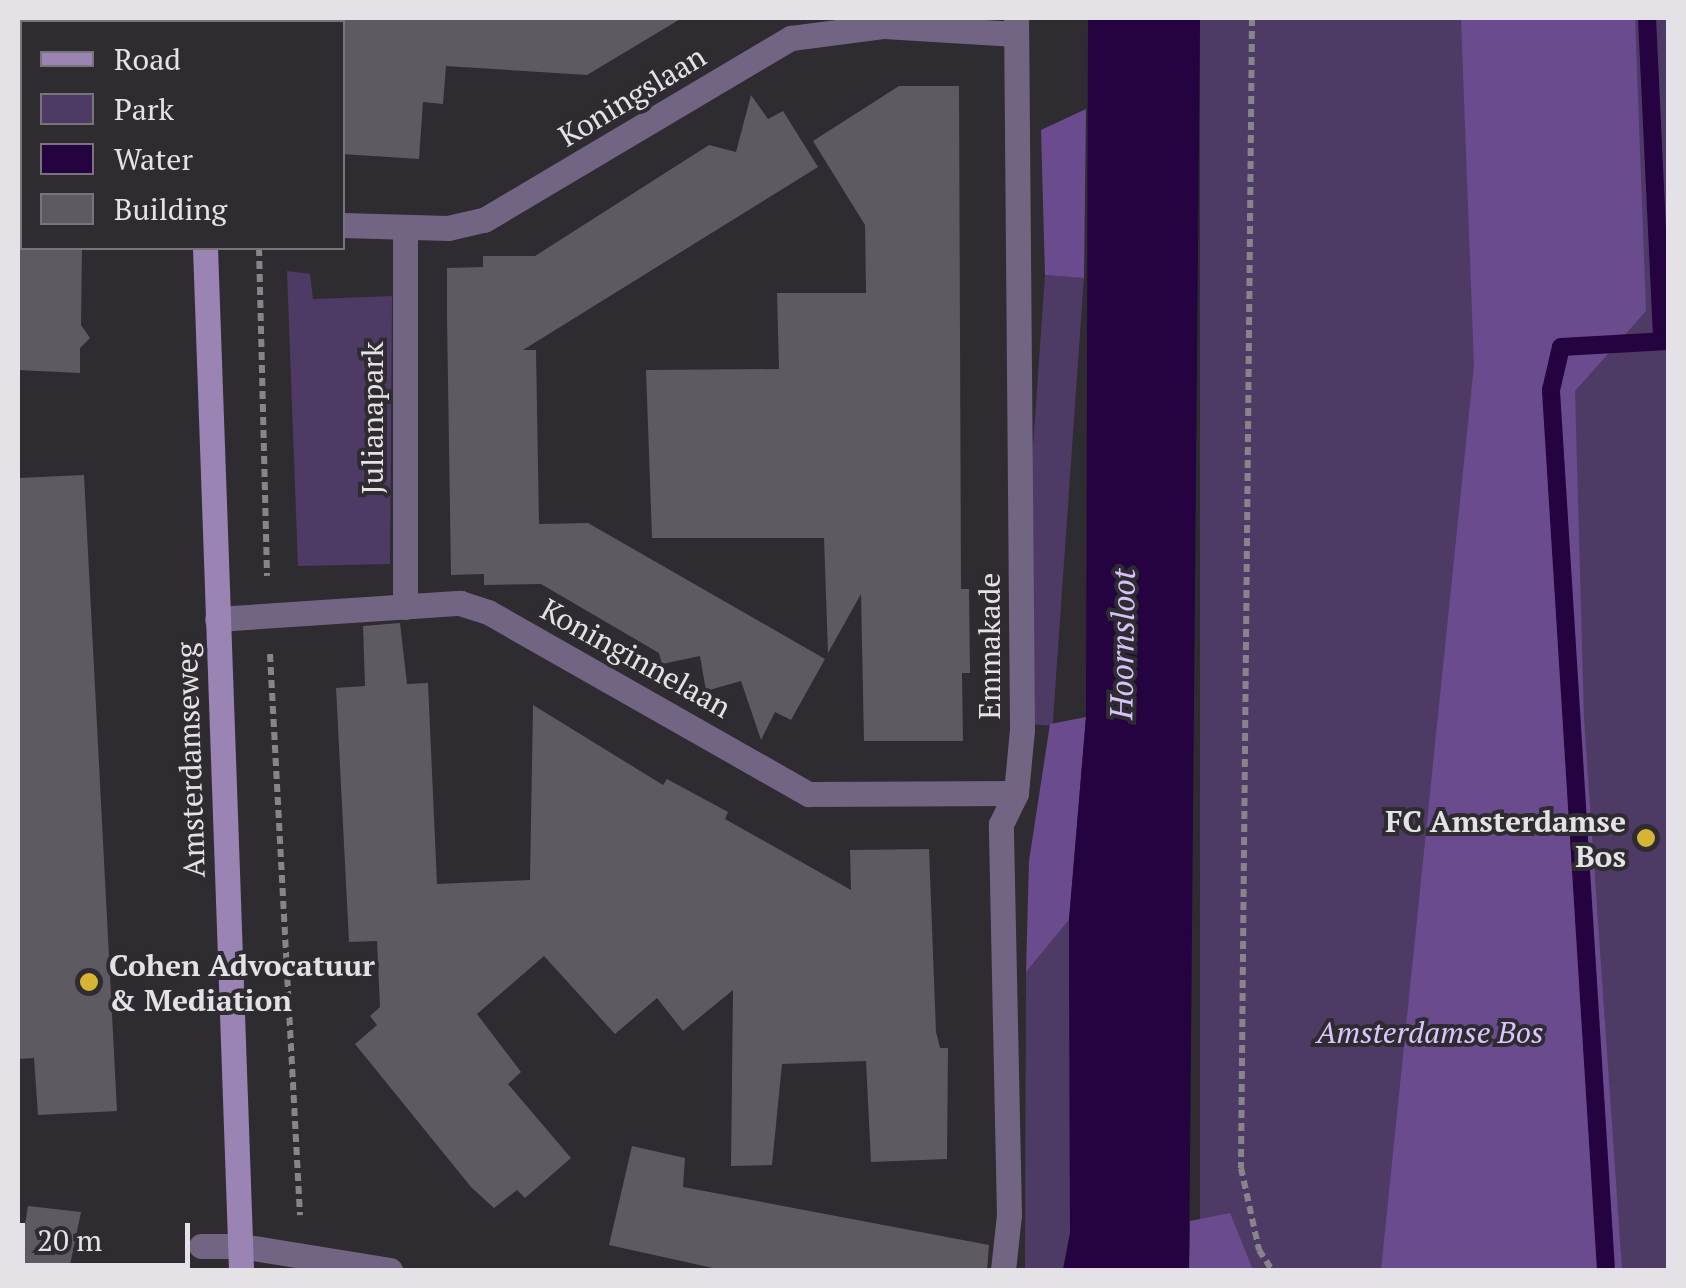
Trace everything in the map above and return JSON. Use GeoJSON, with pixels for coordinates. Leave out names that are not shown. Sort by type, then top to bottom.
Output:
{"type":"FeatureCollection","features":[{"type":"Feature","properties":{"kind":"main road","name":"Amsterdamseweg"},"geometry":{"type":"LineString","coordinates":[[205,250],[241,1258]]}},
{"type":"Feature","properties":{"kind":"street","name":"Koningslaan"},"geometry":{"type":"LineString","coordinates":[[345,225],[448,228],[511,208],[791,38],[884,26],[1016,26]]}},
{"type":"Feature","properties":{"kind":"street","name":"Emmakade"},"geometry":{"type":"LineString","coordinates":[[1003,1270],[1009,1215],[1001,824],[1016,794],[1022,729],[1016,26]]}},
{"type":"Feature","properties":{"kind":"street","name":"Julianapark"},"geometry":{"type":"LineString","coordinates":[[405,229],[405,607]]}},
{"type":"Feature","properties":{"kind":"street","name":"Koninginnelaan"},"geometry":{"type":"LineString","coordinates":[[217,619],[460,603],[488,612],[810,794],[1016,794]]}},
{"type":"Feature","properties":{"kind":"street"},"geometry":{"type":"LineString","coordinates":[[202,1246],[241,1258],[302,1254],[390,1270]]}},
{"type":"Feature","properties":{"kind":"path"},"geometry":{"type":"LineString","coordinates":[[1252,18],[1240,1168],[1259,1250],[1272,1270]]}},
{"type":"Feature","properties":{"kind":"path"},"geometry":{"type":"LineString","coordinates":[[259,250],[268,616],[302,1254]]}},
{"type":"Feature","properties":{"kind":"green space","name":"Amsterdamse Bos"},"geometry":{"type":"Polygon","coordinates":[[[1200,18],[1668,18],[1668,1270],[1200,1270],[1200,18]]]}},
{"type":"Feature","properties":{"kind":"green space"},"geometry":{"type":"Polygon","coordinates":[[[1461,18],[1635,18],[1646,311],[1575,391],[1584,719],[1622,1270],[1381,1270],[1474,365],[1461,18]]]}},
{"type":"Feature","properties":{"kind":"green space"},"geometry":{"type":"Polygon","coordinates":[[[1086,109],[1084,278],[1045,275],[1041,130],[1086,109]]]}},
{"type":"Feature","properties":{"kind":"green space"},"geometry":{"type":"Polygon","coordinates":[[[287,271],[310,274],[313,299],[392,296],[390,564],[298,566],[287,271]]]}},
{"type":"Feature","properties":{"kind":"green space"},"geometry":{"type":"Polygon","coordinates":[[[1045,275],[1084,278],[1053,726],[1014,723],[1045,275]]]}},
{"type":"Feature","properties":{"kind":"green space"},"geometry":{"type":"Polygon","coordinates":[[[1086,717],[1069,920],[1026,972],[1029,861],[1050,724],[1086,717]]]}},
{"type":"Feature","properties":{"kind":"green space"},"geometry":{"type":"Polygon","coordinates":[[[1069,920],[1070,1233],[1063,1270],[1025,1270],[1026,972],[1069,920]]]}},
{"type":"Feature","properties":{"kind":"green space"},"geometry":{"type":"Polygon","coordinates":[[[1230,1213],[1253,1270],[1189,1270],[1190,1221],[1230,1213]]]}},
{"type":"Feature","properties":{"kind":"water","name":"Hoornsloot"},"geometry":{"type":"Polygon","coordinates":[[[1088,18],[1200,18],[1189,1270],[1063,1270],[1070,1233],[1069,920],[1086,717],[1088,18]]]}},
{"type":"Feature","properties":{"kind":"building"},"geometry":{"type":"Polygon","coordinates":[[[682,18],[587,75],[446,66],[443,104],[423,102],[419,159],[345,154],[342,20],[682,18]]]}},
{"type":"Feature","properties":{"kind":"building"},"geometry":{"type":"Polygon","coordinates":[[[899,86],[959,86],[961,589],[969,589],[970,673],[962,673],[963,741],[864,741],[861,594],[828,653],[824,538],[652,538],[646,370],[779,369],[777,293],[866,293],[865,225],[813,141],[899,86]]]}},
{"type":"Feature","properties":{"kind":"building"},"geometry":{"type":"Polygon","coordinates":[[[751,95],[768,119],[783,111],[818,167],[523,350],[536,350],[539,524],[588,523],[825,659],[791,720],[775,712],[761,740],[741,681],[706,691],[700,656],[662,664],[659,653],[541,584],[484,585],[484,574],[451,575],[447,317],[447,268],[483,267],[483,256],[535,256],[709,145],[736,152],[751,95]]]}},
{"type":"Feature","properties":{"kind":"building"},"geometry":{"type":"Polygon","coordinates":[[[18,248],[82,250],[81,325],[90,338],[80,348],[80,373],[18,370],[18,248]]]}},
{"type":"Feature","properties":{"kind":"building"},"geometry":{"type":"Polygon","coordinates":[[[84,475],[117,1111],[38,1115],[34,1058],[18,1059],[18,478],[84,475]]]}},
{"type":"Feature","properties":{"kind":"building"},"geometry":{"type":"Polygon","coordinates":[[[400,623],[407,684],[428,683],[437,884],[530,880],[533,705],[663,785],[667,779],[728,812],[725,819],[851,890],[850,850],[929,849],[936,1032],[940,1048],[948,1048],[947,1159],[871,1162],[866,1061],[782,1064],[772,1165],[731,1166],[733,990],[683,1031],[657,998],[615,1034],[544,956],[477,1014],[521,1072],[508,1084],[571,1158],[525,1198],[517,1190],[494,1208],[471,1187],[355,1044],[377,1025],[370,1016],[380,1007],[377,941],[349,942],[336,688],[365,686],[363,626],[400,623]]]}},
{"type":"Feature","properties":{"kind":"building"},"geometry":{"type":"Polygon","coordinates":[[[632,1146],[685,1158],[683,1187],[989,1245],[987,1270],[722,1270],[609,1245],[632,1146]]]}},
{"type":"Feature","properties":{"kind":"building"},"geometry":{"type":"Polygon","coordinates":[[[28,1206],[81,1212],[69,1270],[18,1270],[28,1206]]]}},
{"type":"Feature","properties":{"kind":"waterway"},"geometry":{"type":"LineString","coordinates":[[1647,18],[1662,341]]}},
{"type":"Feature","properties":{"kind":"waterway"},"geometry":{"type":"LineString","coordinates":[[1606,1270],[1551,390],[1561,347],[1668,341]]}},
{"type":"Feature","properties":{"kind":"place","name":"FC Amsterdamse Bos"},"geometry":{"type":"Point","coordinates":[1646,838]}},
{"type":"Feature","properties":{"kind":"place","name":"Cohen Advocatuur & Mediation"},"geometry":{"type":"Point","coordinates":[89,982]}}]}
